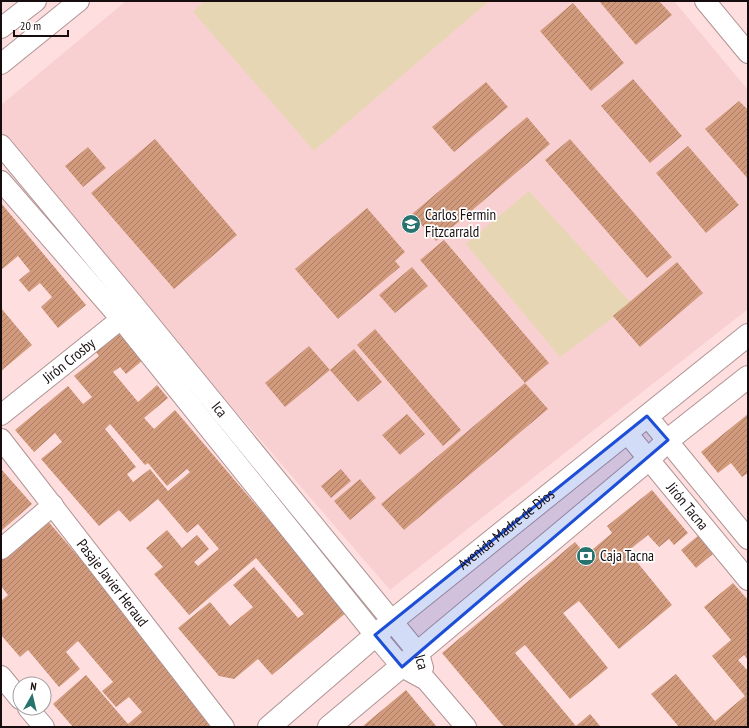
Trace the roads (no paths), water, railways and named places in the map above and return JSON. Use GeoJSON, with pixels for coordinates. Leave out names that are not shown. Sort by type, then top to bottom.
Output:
{"type":"FeatureCollection","features":[{"type":"Feature","properties":{"kind":"main road","name":"Avenida Madre de Dios"},"geometry":{"type":"LineString","coordinates":[[269,727],[392,621],[628,433],[748,335]]}},
{"type":"Feature","properties":{"kind":"main road"},"geometry":{"type":"LineString","coordinates":[[329,727],[419,654],[649,459],[668,440],[748,377]]}},
{"type":"Feature","properties":{"kind":"street"},"geometry":{"type":"LineString","coordinates":[[1,28],[36,1]]}},
{"type":"Feature","properties":{"kind":"street"},"geometry":{"type":"LineString","coordinates":[[1,64],[79,1]]}},
{"type":"Feature","properties":{"kind":"street"},"geometry":{"type":"LineString","coordinates":[[706,1],[748,53]]}},
{"type":"Feature","properties":{"kind":"street","name":"Ica"},"geometry":{"type":"LineString","coordinates":[[1,145],[375,635],[402,667],[426,680],[466,727]]}},
{"type":"Feature","properties":{"kind":"street","name":"Ica"},"geometry":{"type":"LineString","coordinates":[[1,181],[127,312],[392,621],[419,654],[426,680]]}},
{"type":"Feature","properties":{"kind":"street","name":"Jirón Crosby"},"geometry":{"type":"LineString","coordinates":[[1,415],[127,312]]}},
{"type":"Feature","properties":{"kind":"street","name":"Jirón Tacna"},"geometry":{"type":"LineString","coordinates":[[647,416],[748,539]]}},
{"type":"Feature","properties":{"kind":"street","name":"Jirón Tacna"},"geometry":{"type":"LineString","coordinates":[[628,433],[748,580]]}},
{"type":"Feature","properties":{"kind":"street","name":"Pasaje Javier Heraud"},"geometry":{"type":"LineString","coordinates":[[1,439],[224,727]]}},
{"type":"Feature","properties":{"kind":"street"},"geometry":{"type":"LineString","coordinates":[[1,549],[53,505]]}},
{"type":"Feature","properties":{"kind":"street"},"geometry":{"type":"LineString","coordinates":[[1,676],[12,689]]}},
{"type":"Feature","properties":{"kind":"street"},"geometry":{"type":"LineString","coordinates":[[35,716],[44,727]]}},
{"type":"Feature","properties":{"kind":"place","name":"Carlos Fermin Fitzcarrald"},"geometry":{"type":"Point","coordinates":[411,224]}},
{"type":"Feature","properties":{"kind":"place","name":"Caja Tacna"},"geometry":{"type":"Point","coordinates":[586,556]}}]}
